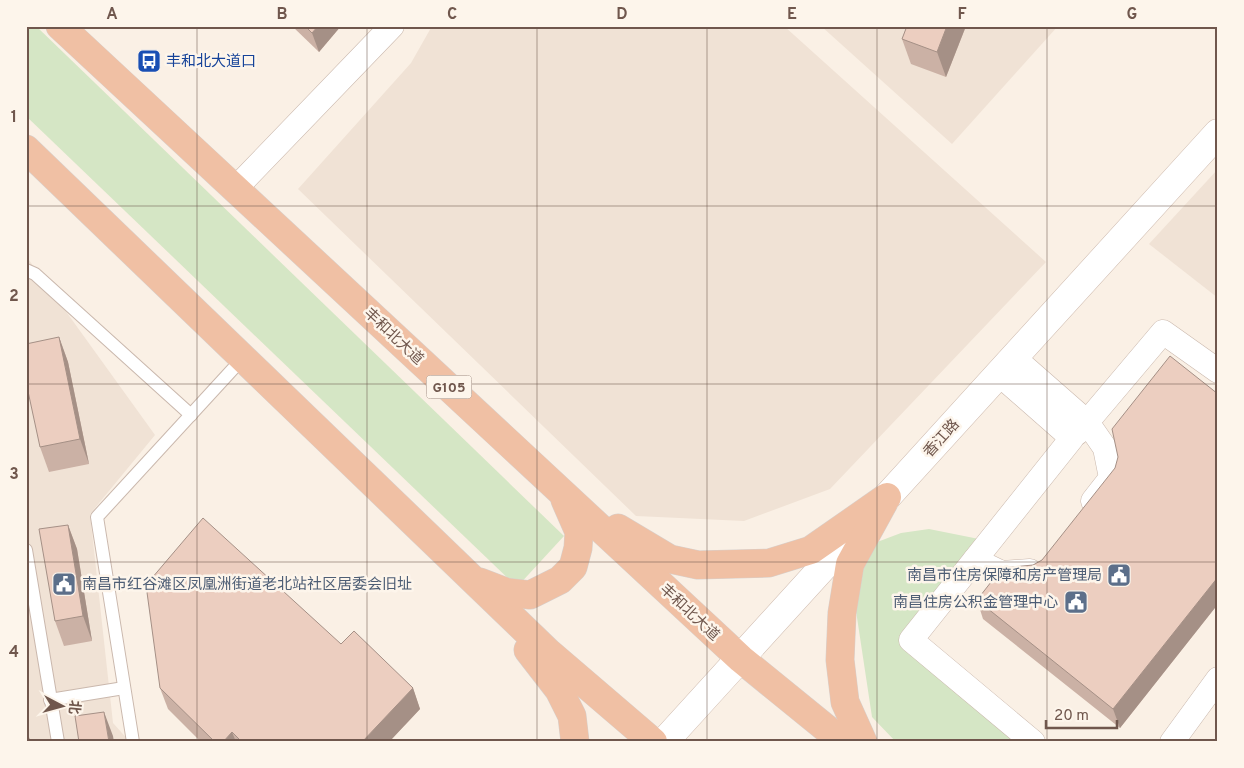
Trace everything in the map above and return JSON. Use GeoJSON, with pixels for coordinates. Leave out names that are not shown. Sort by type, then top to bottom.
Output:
{"type":"FeatureCollection","features":[{"type":"Feature","properties":{"kind":"highway","name":"丰和北大道"},"geometry":{"type":"LineString","coordinates":[[60,26],[741,659],[843,742]]}},
{"type":"Feature","properties":{"kind":"highway"},"geometry":{"type":"LineString","coordinates":[[26,149],[548,652],[654,742]]}},
{"type":"Feature","properties":{"kind":"highway"},"geometry":{"type":"LineString","coordinates":[[474,580],[506,592],[530,595],[560,580],[573,567],[578,548],[579,532],[562,492]]}},
{"type":"Feature","properties":{"kind":"highway"},"geometry":{"type":"LineString","coordinates":[[562,492],[670,559],[698,565],[769,563],[811,550],[887,497]]}},
{"type":"Feature","properties":{"kind":"highway"},"geometry":{"type":"LineString","coordinates":[[863,742],[845,702],[840,660],[842,613],[850,564],[887,497]]}},
{"type":"Feature","properties":{"kind":"highway"},"geometry":{"type":"LineString","coordinates":[[474,580],[559,690],[572,716],[575,742]]}},
{"type":"Feature","properties":{"kind":"main road","name":"香江路"},"geometry":{"type":"LineString","coordinates":[[664,742],[1218,133]]}},
{"type":"Feature","properties":{"kind":"street"},"geometry":{"type":"LineString","coordinates":[[235,188],[392,26]]}},
{"type":"Feature","properties":{"kind":"street"},"geometry":{"type":"LineString","coordinates":[[1033,742],[911,640],[1080,430],[1163,332],[1218,371]]}},
{"type":"Feature","properties":{"kind":"street"},"geometry":{"type":"LineString","coordinates":[[1006,366],[1080,430],[1105,448],[1110,478],[1080,517]]}},
{"type":"Feature","properties":{"kind":"street"},"geometry":{"type":"LineString","coordinates":[[975,560],[1002,572],[1038,570],[1050,555]]}},
{"type":"Feature","properties":{"kind":"street"},"geometry":{"type":"LineString","coordinates":[[1172,742],[1218,679]]}},
{"type":"Feature","properties":{"kind":"lane"},"geometry":{"type":"LineString","coordinates":[[26,270],[35,274],[191,415]]}},
{"type":"Feature","properties":{"kind":"lane"},"geometry":{"type":"LineString","coordinates":[[133,742],[97,517],[243,358]]}},
{"type":"Feature","properties":{"kind":"lane"},"geometry":{"type":"LineString","coordinates":[[26,550],[58,742]]}},
{"type":"Feature","properties":{"kind":"lane"},"geometry":{"type":"LineString","coordinates":[[50,700],[124,688]]}},
{"type":"Feature","properties":{"kind":"shaded area"},"geometry":{"type":"Polygon","coordinates":[[[432,26],[784,26],[1046,262],[830,489],[744,521],[636,516],[298,189],[411,63],[432,26]]]}},
{"type":"Feature","properties":{"kind":"shaded area"},"geometry":{"type":"Polygon","coordinates":[[[821,26],[1058,26],[952,144],[821,26]]]}},
{"type":"Feature","properties":{"kind":"shaded area"},"geometry":{"type":"Polygon","coordinates":[[[1218,169],[1218,298],[1149,244],[1218,169]]]}},
{"type":"Feature","properties":{"kind":"shaded area"},"geometry":{"type":"Polygon","coordinates":[[[26,256],[155,435],[90,514],[113,723],[130,742],[26,742],[26,256]]]}},
{"type":"Feature","properties":{"kind":"green space"},"geometry":{"type":"Polygon","coordinates":[[[26,26],[36,26],[564,536],[517,587],[26,116],[26,26]]]}},
{"type":"Feature","properties":{"kind":"green space"},"geometry":{"type":"Polygon","coordinates":[[[929,529],[984,540],[905,641],[1030,742],[896,742],[872,717],[853,591],[864,547],[901,533],[929,529]]]}},
{"type":"Feature","properties":{"kind":"building"},"geometry":{"type":"Polygon","coordinates":[[[305,26],[318,26],[312,33],[305,26]]]}},
{"type":"Feature","properties":{"kind":"building"},"geometry":{"type":"Polygon","coordinates":[[[907,26],[947,26],[937,52],[902,39],[907,26]]]}},
{"type":"Feature","properties":{"kind":"building"},"geometry":{"type":"Polygon","coordinates":[[[59,337],[80,439],[40,447],[26,382],[26,344],[59,337]]]}},
{"type":"Feature","properties":{"kind":"building"},"geometry":{"type":"Polygon","coordinates":[[[1170,356],[1218,394],[1218,577],[1113,709],[977,600],[1002,568],[1033,565],[1042,560],[1115,468],[1118,457],[1112,429],[1170,356]]]}},
{"type":"Feature","properties":{"kind":"building"},"geometry":{"type":"Polygon","coordinates":[[[203,518],[341,644],[354,631],[413,688],[362,742],[242,742],[232,732],[223,742],[215,742],[160,688],[146,585],[203,518]]]}},
{"type":"Feature","properties":{"kind":"building"},"geometry":{"type":"Polygon","coordinates":[[[68,525],[83,616],[55,621],[39,529],[68,525]]]}},
{"type":"Feature","properties":{"kind":"building"},"geometry":{"type":"Polygon","coordinates":[[[104,712],[109,742],[79,742],[75,716],[104,712]]]}},
{"type":"Feature","properties":{"kind":"building"},"geometry":{"type":"Polygon","coordinates":[[[26,731],[29,742],[26,742],[26,731]]]}},
{"type":"Feature","properties":{"kind":"place","name":"丰和北大道口"},"geometry":{"type":"Point","coordinates":[149,61]}},
{"type":"Feature","properties":{"kind":"place","name":"南昌市住房保障和房产管理局"},"geometry":{"type":"Point","coordinates":[1119,575]}},
{"type":"Feature","properties":{"kind":"place","name":"南昌市红谷滩区凤凰洲街道老北站社区居委会旧址"},"geometry":{"type":"Point","coordinates":[64,584]}},
{"type":"Feature","properties":{"kind":"place","name":"南昌住房公积金管理中心"},"geometry":{"type":"Point","coordinates":[1076,602]}}]}
